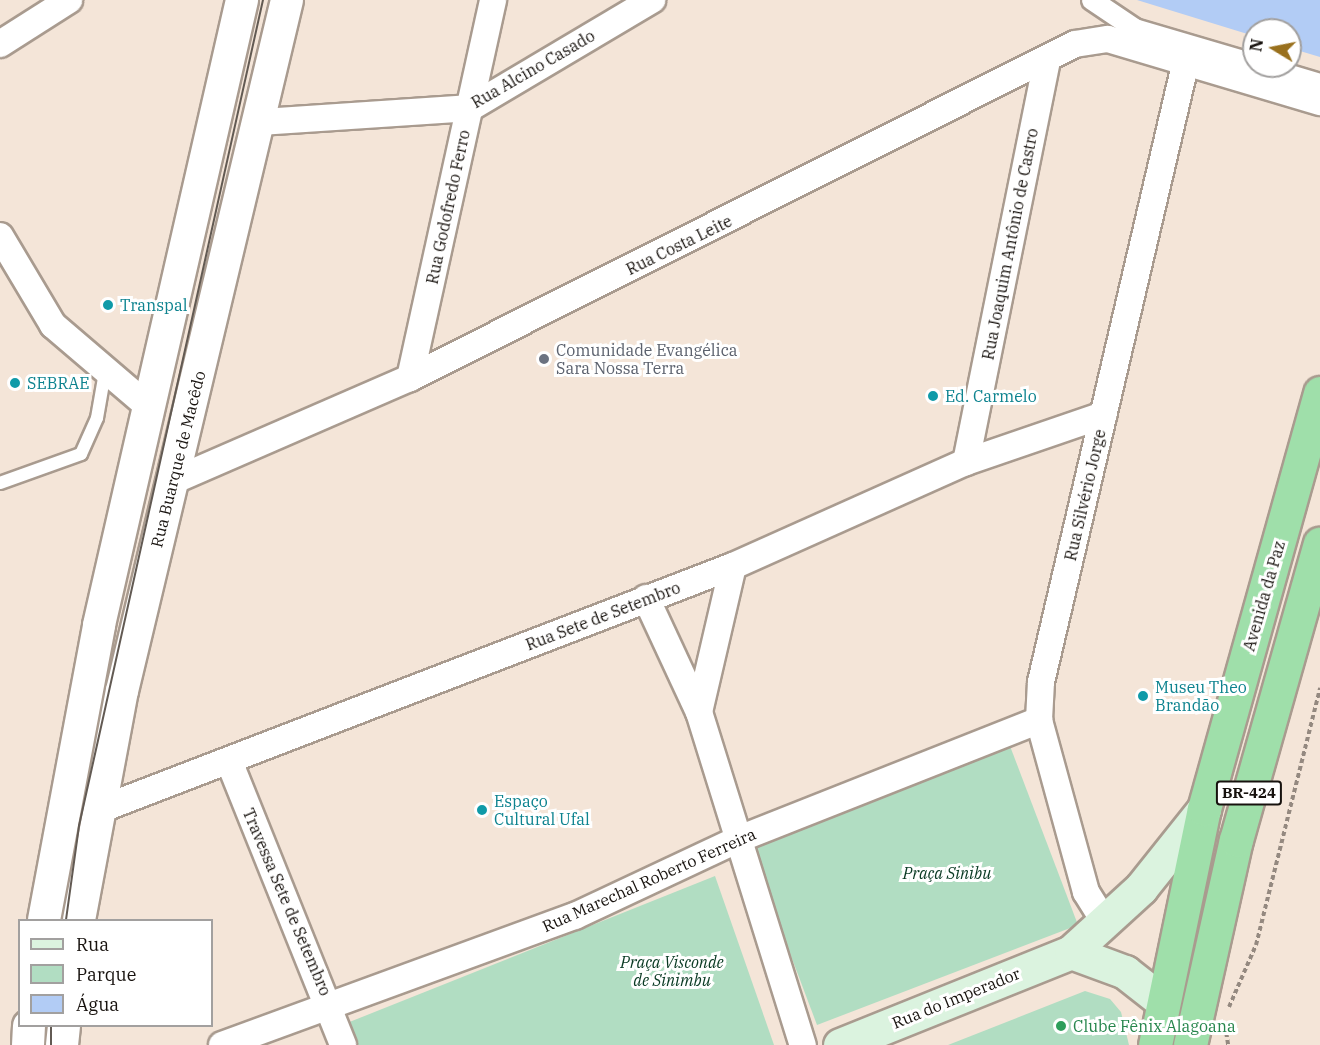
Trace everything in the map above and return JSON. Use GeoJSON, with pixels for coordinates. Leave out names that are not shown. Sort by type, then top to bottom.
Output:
{"type":"FeatureCollection","features":[{"type":"Feature","properties":{"kind":"highway","name":"Avenida da Paz"},"geometry":{"type":"LineString","coordinates":[[1155,1045],[1162,1001],[1204,809],[1320,393]]}},
{"type":"Feature","properties":{"kind":"highway","name":"BR-424"},"geometry":{"type":"LineString","coordinates":[[1191,1040],[1236,840],[1320,544]]}},
{"type":"Feature","properties":{"kind":"highway"},"geometry":{"type":"LineString","coordinates":[[1162,1001],[1191,1040]]}},
{"type":"Feature","properties":{"kind":"main road","name":"Rua do Imperador"},"geometry":{"type":"LineString","coordinates":[[840,1045],[1071,952],[1106,924],[1162,864],[1204,809]]}},
{"type":"Feature","properties":{"kind":"main road"},"geometry":{"type":"LineString","coordinates":[[1071,952],[1125,972],[1162,1001]]}},
{"type":"Feature","properties":{"kind":"street"},"geometry":{"type":"LineString","coordinates":[[0,44],[33,11],[69,0]]}},
{"type":"Feature","properties":{"kind":"street"},"geometry":{"type":"LineString","coordinates":[[44,919],[99,625],[242,0]]}},
{"type":"Feature","properties":{"kind":"street","name":"Rua Buarque de Macêdo"},"geometry":{"type":"LineString","coordinates":[[79,919],[99,810],[173,481],[261,122],[287,0]]}},
{"type":"Feature","properties":{"kind":"street","name":"Rua Godofredo Ferro"},"geometry":{"type":"LineString","coordinates":[[410,378],[493,0]]}},
{"type":"Feature","properties":{"kind":"street","name":"Rua Alcino Casado"},"geometry":{"type":"LineString","coordinates":[[261,122],[470,108],[652,0]]}},
{"type":"Feature","properties":{"kind":"street"},"geometry":{"type":"LineString","coordinates":[[1092,0],[1135,29],[1242,60]]}},
{"type":"Feature","properties":{"kind":"street","name":"Rua Costa Leite"},"geometry":{"type":"LineString","coordinates":[[173,481],[410,378],[1047,61],[1075,44],[1108,39],[1320,102]]}},
{"type":"Feature","properties":{"kind":"street","name":"Rua Joaquim Antônio de Castro"},"geometry":{"type":"LineString","coordinates":[[966,462],[1047,61]]}},
{"type":"Feature","properties":{"kind":"street","name":"Rua Silvério Jorge"},"geometry":{"type":"LineString","coordinates":[[1106,924],[1086,892],[1039,720],[1041,682],[1186,61]]}},
{"type":"Feature","properties":{"kind":"street"},"geometry":{"type":"LineString","coordinates":[[1300,78],[1320,84]]}},
{"type":"Feature","properties":{"kind":"street"},"geometry":{"type":"LineString","coordinates":[[0,236],[53,325],[105,372],[149,407]]}},
{"type":"Feature","properties":{"kind":"street","name":"Rua Sete de Setembro"},"geometry":{"type":"LineString","coordinates":[[99,810],[733,566],[966,462],[1103,415]]}},
{"type":"Feature","properties":{"kind":"street"},"geometry":{"type":"LineString","coordinates":[[699,712],[733,566]]}},
{"type":"Feature","properties":{"kind":"street"},"geometry":{"type":"LineString","coordinates":[[646,598],[699,712],[803,1045]]}},
{"type":"Feature","properties":{"kind":"street","name":"Rua Marechal Roberto Ferreira"},"geometry":{"type":"LineString","coordinates":[[222,1045],[329,1003],[575,916],[739,839],[1039,720]]}},
{"type":"Feature","properties":{"kind":"street","name":"Travessa Sete de Setembro"},"geometry":{"type":"LineString","coordinates":[[229,761],[329,1003],[343,1045]]}},
{"type":"Feature","properties":{"kind":"street"},"geometry":{"type":"LineString","coordinates":[[28,1045],[29,1027]]}},
{"type":"Feature","properties":{"kind":"street"},"geometry":{"type":"LineString","coordinates":[[62,1045],[64,1027]]}},
{"type":"Feature","properties":{"kind":"lane"},"geometry":{"type":"LineString","coordinates":[[0,483],[81,454],[97,418],[105,372]]}},
{"type":"Feature","properties":{"kind":"path"},"geometry":{"type":"LineString","coordinates":[[1228,1045],[1224,1017],[1256,945],[1320,688]]}},
{"type":"Feature","properties":{"kind":"green space","name":"Praça Sinibu"},"geometry":{"type":"Polygon","coordinates":[[[1010,746],[1078,925],[817,1025],[750,847],[1010,746]]]}},
{"type":"Feature","properties":{"kind":"green space","name":"Praça Visconde de Sinimbu"},"geometry":{"type":"Polygon","coordinates":[[[715,876],[774,1045],[354,1045],[347,1023],[715,876]]]}},
{"type":"Feature","properties":{"kind":"green space","name":"Clube Fênix Alagoana"},"geometry":{"type":"Polygon","coordinates":[[[1085,991],[1110,999],[1121,1012],[1129,1045],[948,1045],[1085,991]]]}},
{"type":"Feature","properties":{"kind":"water"},"geometry":{"type":"Polygon","coordinates":[[[1137,0],[1320,0],[1320,57],[1302,52],[1302,18],[1242,18],[1242,32],[1137,0]]]}},
{"type":"Feature","properties":{"kind":"tram line"},"geometry":{"type":"LineString","coordinates":[[66,919],[79,826],[263,0]]}},
{"type":"Feature","properties":{"kind":"tram line"},"geometry":{"type":"LineString","coordinates":[[51,1027],[51,1045]]}},
{"type":"Feature","properties":{"kind":"place","name":"Transpal"},"geometry":{"type":"Point","coordinates":[108,305]}},
{"type":"Feature","properties":{"kind":"place","name":"Comunidade Evangélica Sara Nossa Terra"},"geometry":{"type":"Point","coordinates":[544,359]}},
{"type":"Feature","properties":{"kind":"place","name":"SEBRAE"},"geometry":{"type":"Point","coordinates":[15,383]}},
{"type":"Feature","properties":{"kind":"place","name":"Ed. Carmelo"},"geometry":{"type":"Point","coordinates":[933,396]}},
{"type":"Feature","properties":{"kind":"place","name":"Museu Theo Brandão"},"geometry":{"type":"Point","coordinates":[1143,696]}},
{"type":"Feature","properties":{"kind":"place","name":"Espaço Cultural Ufal"},"geometry":{"type":"Point","coordinates":[482,810]}},
{"type":"Feature","properties":{"kind":"place","name":"Clube Fênix Alagoana"},"geometry":{"type":"Point","coordinates":[1061,1026]}}]}
